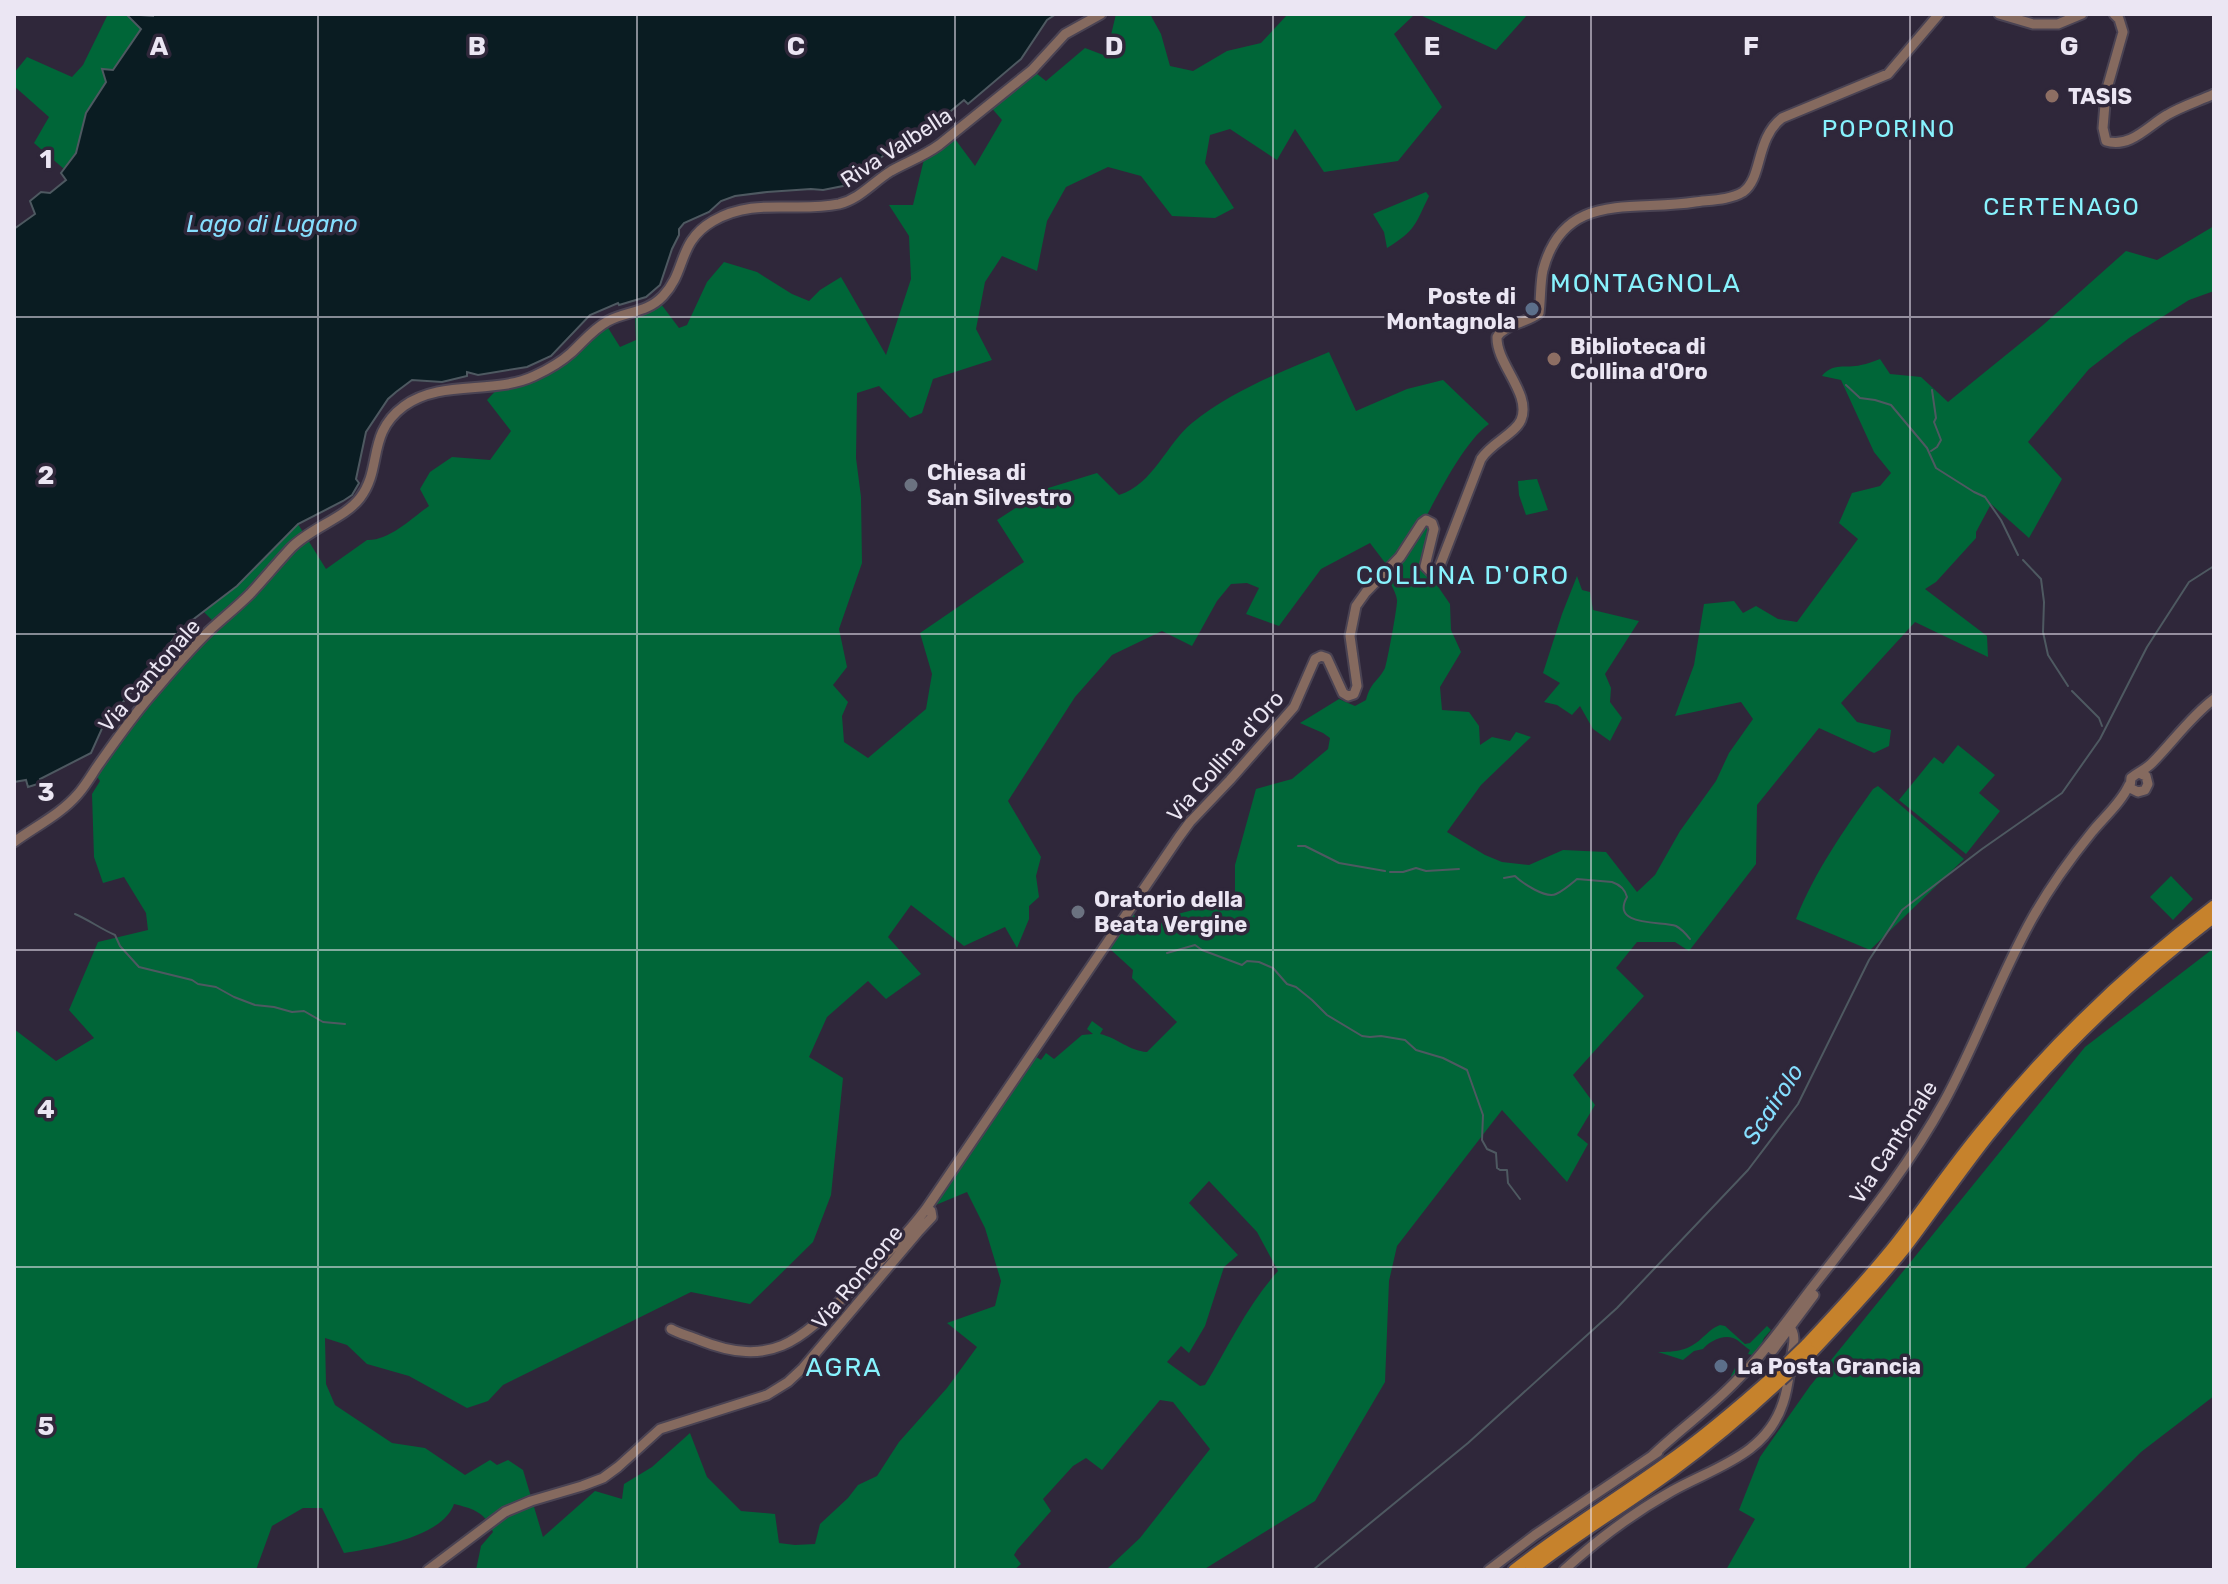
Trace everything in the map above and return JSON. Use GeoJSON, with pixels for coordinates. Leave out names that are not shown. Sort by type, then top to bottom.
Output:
{"type":"FeatureCollection","features":[{"type":"Feature","properties":{"kind":"highway"},"geometry":{"type":"LineString","coordinates":[[1531,1570],[1738,1420],[1809,1348],[1896,1244],[1980,1131],[2021,1083],[2081,1020],[2159,955],[2214,903]]}},
{"type":"Feature","properties":{"kind":"highway"},"geometry":{"type":"LineString","coordinates":[[2159,955],[2186,944],[2214,920]]}},
{"type":"Feature","properties":{"kind":"highway"},"geometry":{"type":"LineString","coordinates":[[1514,1570],[1668,1463],[1780,1376]]}},
{"type":"Feature","properties":{"kind":"street","name":"Riva Valbella"},"geometry":{"type":"LineString","coordinates":[[312,530],[350,509],[360,498],[369,481],[380,434],[392,417],[408,403],[433,394],[515,383],[535,376],[566,357],[601,325],[643,310],[658,300],[672,284],[690,241],[715,221],[747,208],[830,205],[850,200],[889,172],[929,152],[1032,70],[1065,34],[1101,14]]}},
{"type":"Feature","properties":{"kind":"street","name":"Via Collina d'Oro"},"geometry":{"type":"LineString","coordinates":[[671,1329],[729,1351],[751,1353],[784,1346],[813,1327],[901,1240],[926,1209],[1184,829],[1294,707],[1315,659],[1321,656],[1327,658],[1343,693],[1348,696],[1354,694],[1357,686],[1350,636],[1356,606],[1400,557],[1426,520],[1432,523],[1434,529],[1425,566],[1431,572],[1439,568],[1481,459],[1521,420],[1523,403],[1500,354],[1497,337],[1501,331],[1539,313],[1543,272],[1558,234],[1578,218],[1605,209],[1675,205],[1741,193],[1753,180],[1765,140],[1774,124],[1888,74],[1939,14]]}},
{"type":"Feature","properties":{"kind":"street"},"geometry":{"type":"LineString","coordinates":[[1999,14],[2033,24],[2058,24],[2082,14]]}},
{"type":"Feature","properties":{"kind":"street"},"geometry":{"type":"LineString","coordinates":[[2114,14],[2123,32],[2106,92],[2103,128],[2106,141],[2114,144],[2127,141],[2166,115],[2214,94]]}},
{"type":"Feature","properties":{"kind":"street","name":"Via Cantonale"},"geometry":{"type":"LineString","coordinates":[[14,842],[54,816],[78,794],[126,725],[192,648],[312,530]]}},
{"type":"Feature","properties":{"kind":"street"},"geometry":{"type":"LineString","coordinates":[[2143,776],[2148,786],[2145,790],[2133,789],[2131,778],[2143,776],[2190,720],[2214,699]]}},
{"type":"Feature","properties":{"kind":"street","name":"Via Cantonale"},"geometry":{"type":"LineString","coordinates":[[1489,1570],[1652,1456],[1732,1386],[1786,1329],[1825,1279],[1924,1136],[1974,1043],[2011,957],[2034,916],[2083,844],[2133,789]]}},
{"type":"Feature","properties":{"kind":"street","name":"Via Roncone"},"geometry":{"type":"LineString","coordinates":[[428,1570],[505,1512],[595,1482],[609,1474],[660,1429],[767,1395],[788,1382],[929,1223],[931,1211],[926,1209]]}},
{"type":"Feature","properties":{"kind":"street"},"geometry":{"type":"LineString","coordinates":[[1564,1570],[1604,1537],[1673,1491],[1742,1456],[1765,1436],[1785,1398],[1794,1334],[1786,1329]]}},
{"type":"Feature","properties":{"kind":"green space"},"geometry":{"type":"Polygon","coordinates":[[[108,14],[126,14],[142,29],[86,113],[76,153],[64,169],[34,143],[49,117],[14,86],[14,73],[27,57],[72,77],[83,65],[108,14]]]}},
{"type":"Feature","properties":{"kind":"green space"},"geometry":{"type":"Polygon","coordinates":[[[1116,14],[1150,14],[1161,34],[1170,66],[1193,71],[1227,51],[1261,43],[1288,14],[1415,14],[1394,34],[1442,107],[1398,161],[1324,172],[1295,129],[1277,160],[1230,129],[1210,135],[1205,163],[1234,208],[1215,218],[1172,216],[1141,176],[1108,167],[1066,187],[1047,221],[1037,271],[1002,256],[985,282],[976,329],[992,360],[933,379],[922,413],[910,418],[879,386],[857,393],[856,458],[861,497],[862,563],[839,629],[847,667],[833,685],[848,702],[842,716],[844,742],[868,758],[926,709],[932,674],[920,633],[1024,562],[997,520],[1045,489],[1097,473],[1119,495],[1131,490],[1150,473],[1183,431],[1208,411],[1258,383],[1329,352],[1356,411],[1407,389],[1443,380],[1489,424],[1463,453],[1426,520],[1432,523],[1426,569],[1450,604],[1451,630],[1461,652],[1440,687],[1442,710],[1469,712],[1479,726],[1480,745],[1492,737],[1510,741],[1516,732],[1531,737],[1481,785],[1447,832],[1502,862],[1529,865],[1563,850],[1606,852],[1637,892],[1655,875],[1753,719],[1741,702],[1675,716],[1694,665],[1704,604],[1734,601],[1743,613],[1756,606],[1778,619],[1797,622],[1858,539],[1839,523],[1852,493],[1880,486],[1891,473],[1874,452],[1841,380],[1822,376],[1835,367],[1861,365],[1880,359],[1890,374],[1921,377],[1948,402],[2043,325],[2126,251],[2157,260],[2214,226],[2214,291],[2189,300],[2129,338],[2089,369],[2028,442],[2062,479],[2029,538],[1991,504],[1976,532],[1976,538],[1936,582],[1925,589],[1987,636],[1988,657],[1915,622],[1841,703],[1857,722],[1891,730],[1889,746],[1874,753],[1819,728],[1757,805],[1756,864],[1689,951],[1675,942],[1637,942],[1616,968],[1644,996],[1573,1075],[1595,1105],[1577,1135],[1588,1144],[1567,1182],[1502,1110],[1397,1246],[1389,1281],[1385,1382],[1315,1501],[1203,1570],[1106,1570],[1140,1538],[1210,1449],[1173,1402],[1160,1400],[1102,1470],[1086,1458],[1073,1466],[1043,1499],[1051,1511],[1017,1550],[1014,1555],[1021,1564],[1014,1570],[476,1570],[481,1546],[493,1532],[478,1512],[454,1504],[437,1525],[423,1533],[390,1544],[344,1553],[322,1508],[303,1508],[272,1526],[256,1570],[14,1570],[14,1029],[56,1061],[94,1038],[69,1010],[98,942],[148,930],[146,913],[124,877],[103,883],[94,857],[92,794],[100,781],[94,772],[126,725],[216,624],[204,612],[237,586],[298,524],[326,569],[367,540],[384,537],[400,528],[429,506],[420,489],[430,472],[452,457],[490,460],[511,431],[487,400],[501,385],[535,376],[605,323],[620,347],[636,340],[635,313],[658,300],[679,328],[687,325],[707,282],[724,262],[757,272],[809,301],[841,277],[886,355],[911,279],[909,236],[889,205],[913,205],[925,155],[952,135],[975,166],[1002,120],[989,105],[1032,70],[1046,81],[1085,48],[1106,56],[1116,14]],[[1370,543],[1321,569],[1279,626],[1246,614],[1259,588],[1247,583],[1231,584],[1217,601],[1192,646],[1162,631],[1112,655],[1075,697],[1008,801],[1041,857],[1036,876],[1039,897],[1029,906],[1029,919],[1017,948],[1005,927],[964,946],[911,905],[888,937],[921,974],[886,999],[868,981],[827,1017],[809,1057],[843,1078],[831,1195],[813,1242],[750,1304],[691,1292],[503,1385],[488,1401],[467,1408],[409,1376],[367,1364],[347,1345],[325,1338],[326,1384],[335,1405],[392,1443],[425,1448],[465,1475],[490,1460],[497,1465],[508,1460],[523,1470],[543,1537],[595,1491],[622,1499],[624,1484],[652,1467],[690,1433],[707,1477],[741,1511],[775,1514],[779,1543],[815,1544],[820,1524],[858,1485],[877,1476],[899,1442],[947,1388],[977,1347],[947,1323],[995,1306],[1001,1281],[985,1228],[967,1192],[926,1209],[1035,1056],[1041,1060],[1046,1053],[1054,1059],[1082,1035],[1093,1034],[1087,1029],[1092,1021],[1103,1029],[1100,1034],[1147,1052],[1177,1022],[1132,978],[1133,970],[1109,948],[1131,912],[1152,931],[1170,916],[1235,899],[1235,865],[1256,789],[1292,779],[1328,749],[1330,738],[1300,723],[1339,699],[1355,706],[1366,700],[1385,668],[1397,600],[1384,571],[1389,568],[1370,543]],[[1209,1181],[1189,1203],[1238,1255],[1224,1267],[1205,1326],[1189,1353],[1181,1346],[1167,1362],[1200,1386],[1205,1385],[1248,1312],[1278,1271],[1257,1232],[1209,1181]]]}},
{"type":"Feature","properties":{"kind":"green space"},"geometry":{"type":"Polygon","coordinates":[[[1418,14],[1528,14],[1496,50],[1418,14]]]}},
{"type":"Feature","properties":{"kind":"green space"},"geometry":{"type":"Polygon","coordinates":[[[1426,192],[1429,196],[1413,226],[1387,248],[1384,232],[1373,214],[1426,192]]]}},
{"type":"Feature","properties":{"kind":"green space"},"geometry":{"type":"Polygon","coordinates":[[[1537,479],[1548,510],[1526,515],[1518,481],[1537,479]]]}},
{"type":"Feature","properties":{"kind":"green space"},"geometry":{"type":"Polygon","coordinates":[[[1577,576],[1582,590],[1590,592],[1593,610],[1639,621],[1605,674],[1611,688],[1610,702],[1622,718],[1610,741],[1593,729],[1580,706],[1572,715],[1557,705],[1544,702],[1560,683],[1543,673],[1577,576]]]}},
{"type":"Feature","properties":{"kind":"green space"},"geometry":{"type":"Polygon","coordinates":[[[1958,745],[1995,775],[1979,793],[2000,811],[1966,854],[1899,800],[1934,757],[1943,764],[1958,745]]]}},
{"type":"Feature","properties":{"kind":"green space"},"geometry":{"type":"Polygon","coordinates":[[[1878,786],[1964,859],[1870,950],[1796,919],[1831,851],[1878,786]]]}},
{"type":"Feature","properties":{"kind":"green space"},"geometry":{"type":"Polygon","coordinates":[[[2171,876],[2193,899],[2173,920],[2150,897],[2171,876]]]}},
{"type":"Feature","properties":{"kind":"green space"},"geometry":{"type":"Polygon","coordinates":[[[2214,948],[2214,1396],[2141,1452],[2026,1570],[1726,1570],[1755,1519],[1739,1510],[1760,1457],[1810,1386],[2085,1047],[2214,948]]]}},
{"type":"Feature","properties":{"kind":"green space"},"geometry":{"type":"Polygon","coordinates":[[[1720,1325],[1745,1344],[1767,1326],[1771,1330],[1759,1350],[1734,1378],[1731,1376],[1735,1368],[1740,1369],[1752,1355],[1733,1338],[1716,1339],[1683,1360],[1658,1352],[1687,1348],[1720,1325]]]}},
{"type":"Feature","properties":{"kind":"water","name":"Lago di Lugano"},"geometry":{"type":"Polygon","coordinates":[[[126,14],[1056,14],[1047,20],[1021,59],[968,104],[964,100],[929,134],[897,153],[891,150],[843,186],[735,196],[684,223],[679,229],[660,285],[646,297],[618,303],[590,315],[551,356],[527,367],[478,375],[467,372],[467,376],[442,382],[412,380],[396,392],[366,432],[356,479],[359,483],[352,495],[298,524],[237,586],[182,628],[104,724],[91,753],[40,779],[41,783],[28,787],[26,780],[14,782],[14,229],[35,214],[30,201],[41,192],[50,193],[66,180],[61,173],[76,153],[86,113],[106,82],[102,69],[113,70],[141,29],[126,14]]]}},
{"type":"Feature","properties":{"kind":"waterway"},"geometry":{"type":"LineString","coordinates":[[1846,385],[1860,398],[1891,405],[1927,448],[1936,468],[1985,497],[2001,520],[2018,555]]}},
{"type":"Feature","properties":{"kind":"waterway"},"geometry":{"type":"LineString","coordinates":[[1931,451],[1941,440],[1934,422],[1932,390]]}},
{"type":"Feature","properties":{"kind":"waterway"},"geometry":{"type":"LineString","coordinates":[[2023,560],[2041,579],[2043,632],[2048,655],[2068,686]]}},
{"type":"Feature","properties":{"kind":"waterway","name":"Scairolo"},"geometry":{"type":"LineString","coordinates":[[1313,1570],[1468,1443],[1617,1308],[1748,1170],[1798,1104],[1869,960],[1902,910],[2062,793],[2100,739],[2147,647],[2189,582],[2214,566]]}},
{"type":"Feature","properties":{"kind":"waterway"},"geometry":{"type":"LineString","coordinates":[[2072,691],[2099,718],[2102,726]]}},
{"type":"Feature","properties":{"kind":"waterway"},"geometry":{"type":"LineString","coordinates":[[1298,846],[1305,846],[1339,863],[1385,871]]}},
{"type":"Feature","properties":{"kind":"waterway"},"geometry":{"type":"LineString","coordinates":[[1390,872],[1416,868],[1426,871],[1459,869]]}},
{"type":"Feature","properties":{"kind":"waterway"},"geometry":{"type":"LineString","coordinates":[[1504,878],[1515,876],[1534,890],[1552,895],[1577,879],[1612,882],[1625,892],[1624,907],[1631,918],[1676,926],[1690,939]]}},
{"type":"Feature","properties":{"kind":"waterway"},"geometry":{"type":"LineString","coordinates":[[75,914],[115,935],[120,946],[139,967],[216,987],[255,1005],[292,1012],[304,1011],[323,1022],[345,1024]]}},
{"type":"Feature","properties":{"kind":"waterway"},"geometry":{"type":"LineString","coordinates":[[1167,953],[1195,945],[1242,965],[1247,961],[1259,962],[1273,968],[1287,984],[1296,987],[1327,1015],[1362,1036],[1405,1040],[1416,1050],[1443,1058],[1467,1070],[1483,1115],[1482,1140],[1487,1149],[1496,1153],[1497,1168],[1507,1170],[1508,1183],[1520,1199]]}},
{"type":"Feature","properties":{"kind":"place","name":"TASIS"},"geometry":{"type":"Point","coordinates":[2052,96]}},
{"type":"Feature","properties":{"kind":"place","name":"Poste di Montagnola"},"geometry":{"type":"Point","coordinates":[1532,309]}},
{"type":"Feature","properties":{"kind":"place","name":"Biblioteca di Collina d'Oro"},"geometry":{"type":"Point","coordinates":[1554,359]}},
{"type":"Feature","properties":{"kind":"place","name":"Chiesa di San Silvestro"},"geometry":{"type":"Point","coordinates":[911,485]}},
{"type":"Feature","properties":{"kind":"place","name":"Oratorio della Beata Vergine"},"geometry":{"type":"Point","coordinates":[1078,912]}},
{"type":"Feature","properties":{"kind":"place","name":"La Posta Grancia"},"geometry":{"type":"Point","coordinates":[1721,1366]}},
{"type":"Feature","properties":{"kind":"district","name":"POPORINO"},"geometry":{"type":"Point","coordinates":[1889,129]}},
{"type":"Feature","properties":{"kind":"district","name":"CERTENAGO"},"geometry":{"type":"Point","coordinates":[2062,207]}},
{"type":"Feature","properties":{"kind":"district","name":"MONTAGNOLA"},"geometry":{"type":"Point","coordinates":[1646,283]}},
{"type":"Feature","properties":{"kind":"district","name":"COLLINA D'ORO"},"geometry":{"type":"Point","coordinates":[1463,575]}},
{"type":"Feature","properties":{"kind":"district","name":"AGRA"},"geometry":{"type":"Point","coordinates":[844,1367]}}]}
